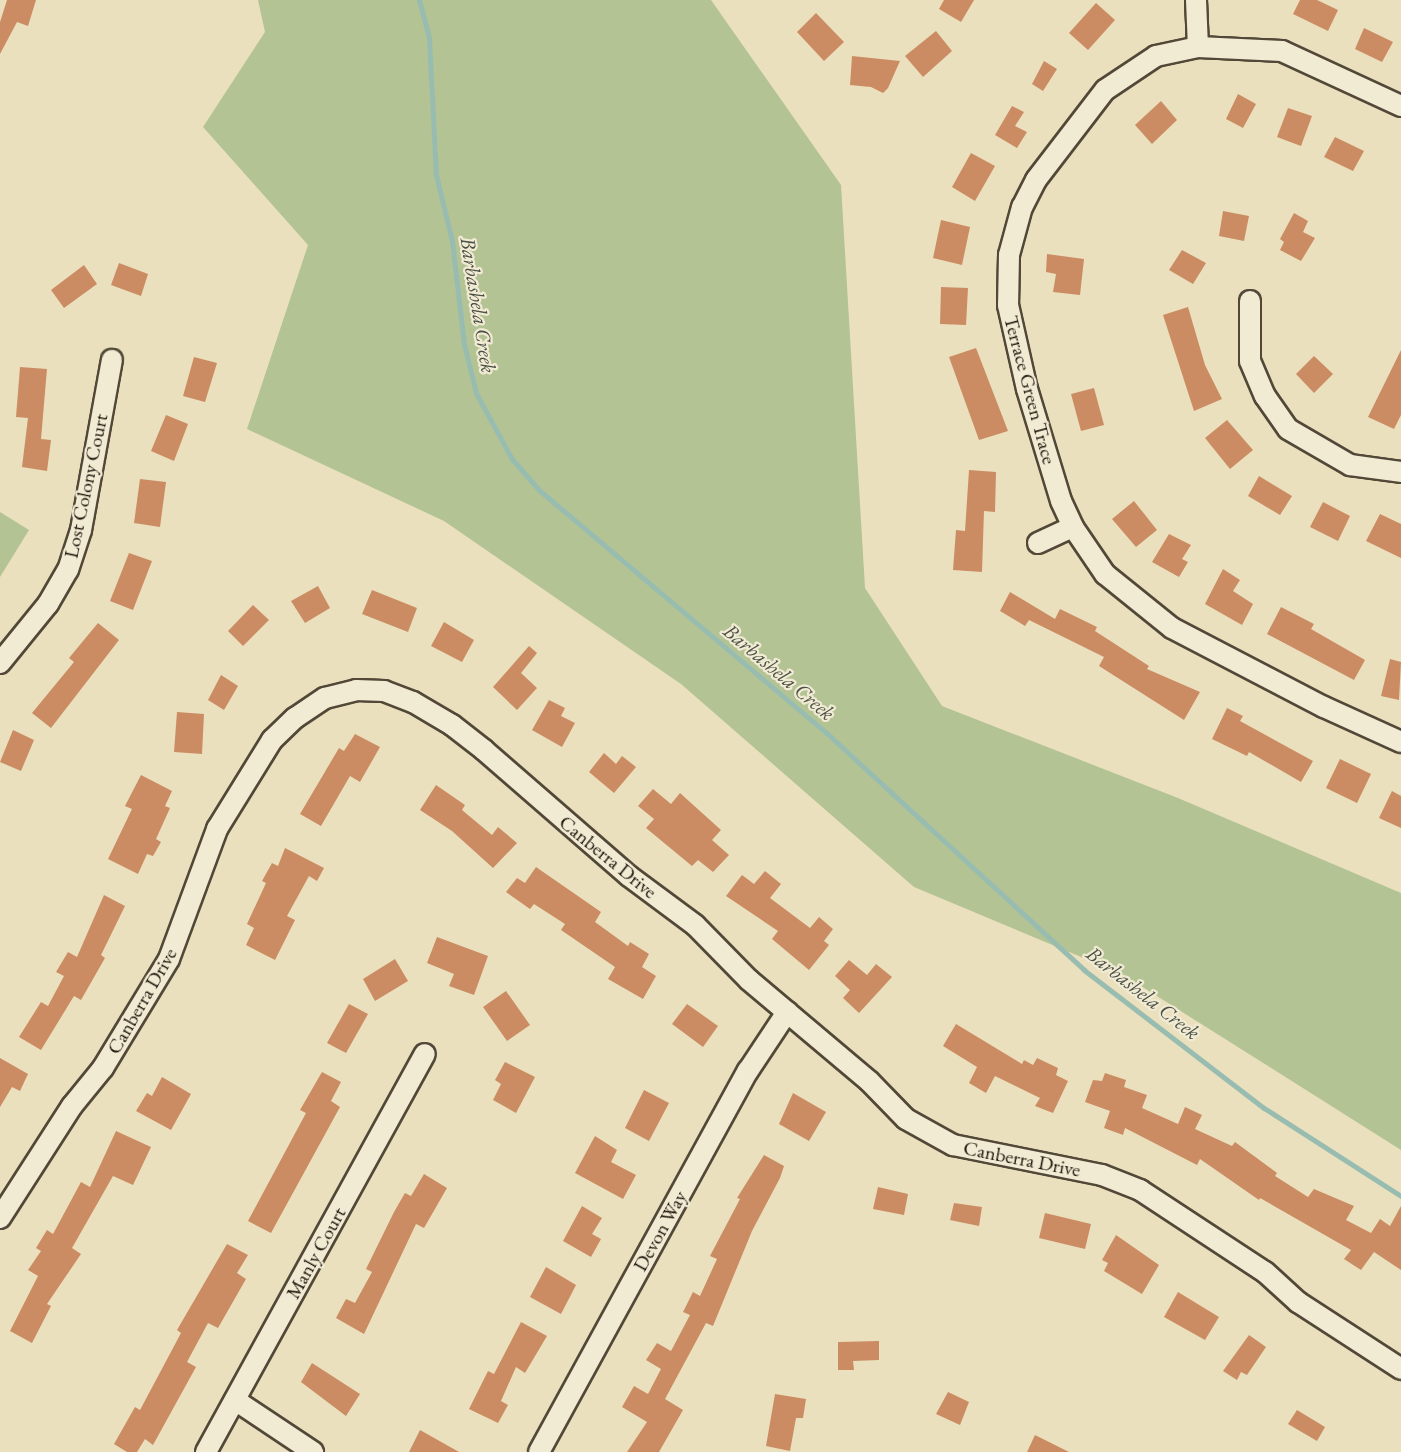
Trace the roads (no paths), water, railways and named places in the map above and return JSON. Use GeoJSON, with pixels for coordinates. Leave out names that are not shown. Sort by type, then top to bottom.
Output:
{"type":"FeatureCollection","features":[{"type":"Feature","properties":{"kind":"street"},"geometry":{"type":"LineString","coordinates":[[1196,0],[1198,47]]}},
{"type":"Feature","properties":{"kind":"street","name":"Terrace Green Trace"},"geometry":{"type":"LineString","coordinates":[[1401,106],[1282,51],[1198,47],[1156,56],[1105,90],[1036,180],[1022,207],[1009,255],[1008,305],[1027,389],[1073,527],[1105,574],[1172,628],[1324,707],[1401,742]]}},
{"type":"Feature","properties":{"kind":"street"},"geometry":{"type":"LineString","coordinates":[[1250,302],[1250,361],[1265,396],[1288,429],[1350,465],[1401,472]]}},
{"type":"Feature","properties":{"kind":"street","name":"Lost Colony Court"},"geometry":{"type":"LineString","coordinates":[[0,663],[48,603],[68,570],[81,530],[112,360]]}},
{"type":"Feature","properties":{"kind":"street"},"geometry":{"type":"LineString","coordinates":[[1038,543],[1073,527]]}},
{"type":"Feature","properties":{"kind":"street","name":"Canberra Drive"},"geometry":{"type":"LineString","coordinates":[[0,1218],[72,1106],[103,1068],[169,959],[217,829],[272,740],[294,718],[325,698],[356,690],[384,691],[413,702],[452,725],[629,876],[694,926],[787,1012],[924,1131],[953,1145],[1102,1175],[1140,1190],[1265,1272],[1298,1302],[1401,1370]]}},
{"type":"Feature","properties":{"kind":"street","name":"Devon Way"},"geometry":{"type":"LineString","coordinates":[[539,1452],[748,1071],[787,1012]]}},
{"type":"Feature","properties":{"kind":"street","name":"Manly Court"},"geometry":{"type":"LineString","coordinates":[[206,1452],[425,1054]]}},
{"type":"Feature","properties":{"kind":"street"},"geometry":{"type":"LineString","coordinates":[[236,1400],[313,1452]]}},
{"type":"Feature","properties":{"kind":"waterway","name":"Barbashela Creek"},"geometry":{"type":"LineString","coordinates":[[419,0],[429,38],[436,175],[452,241],[464,344],[476,393],[512,459],[539,490],[832,738],[1084,970],[1264,1108],[1401,1196]]}}]}
